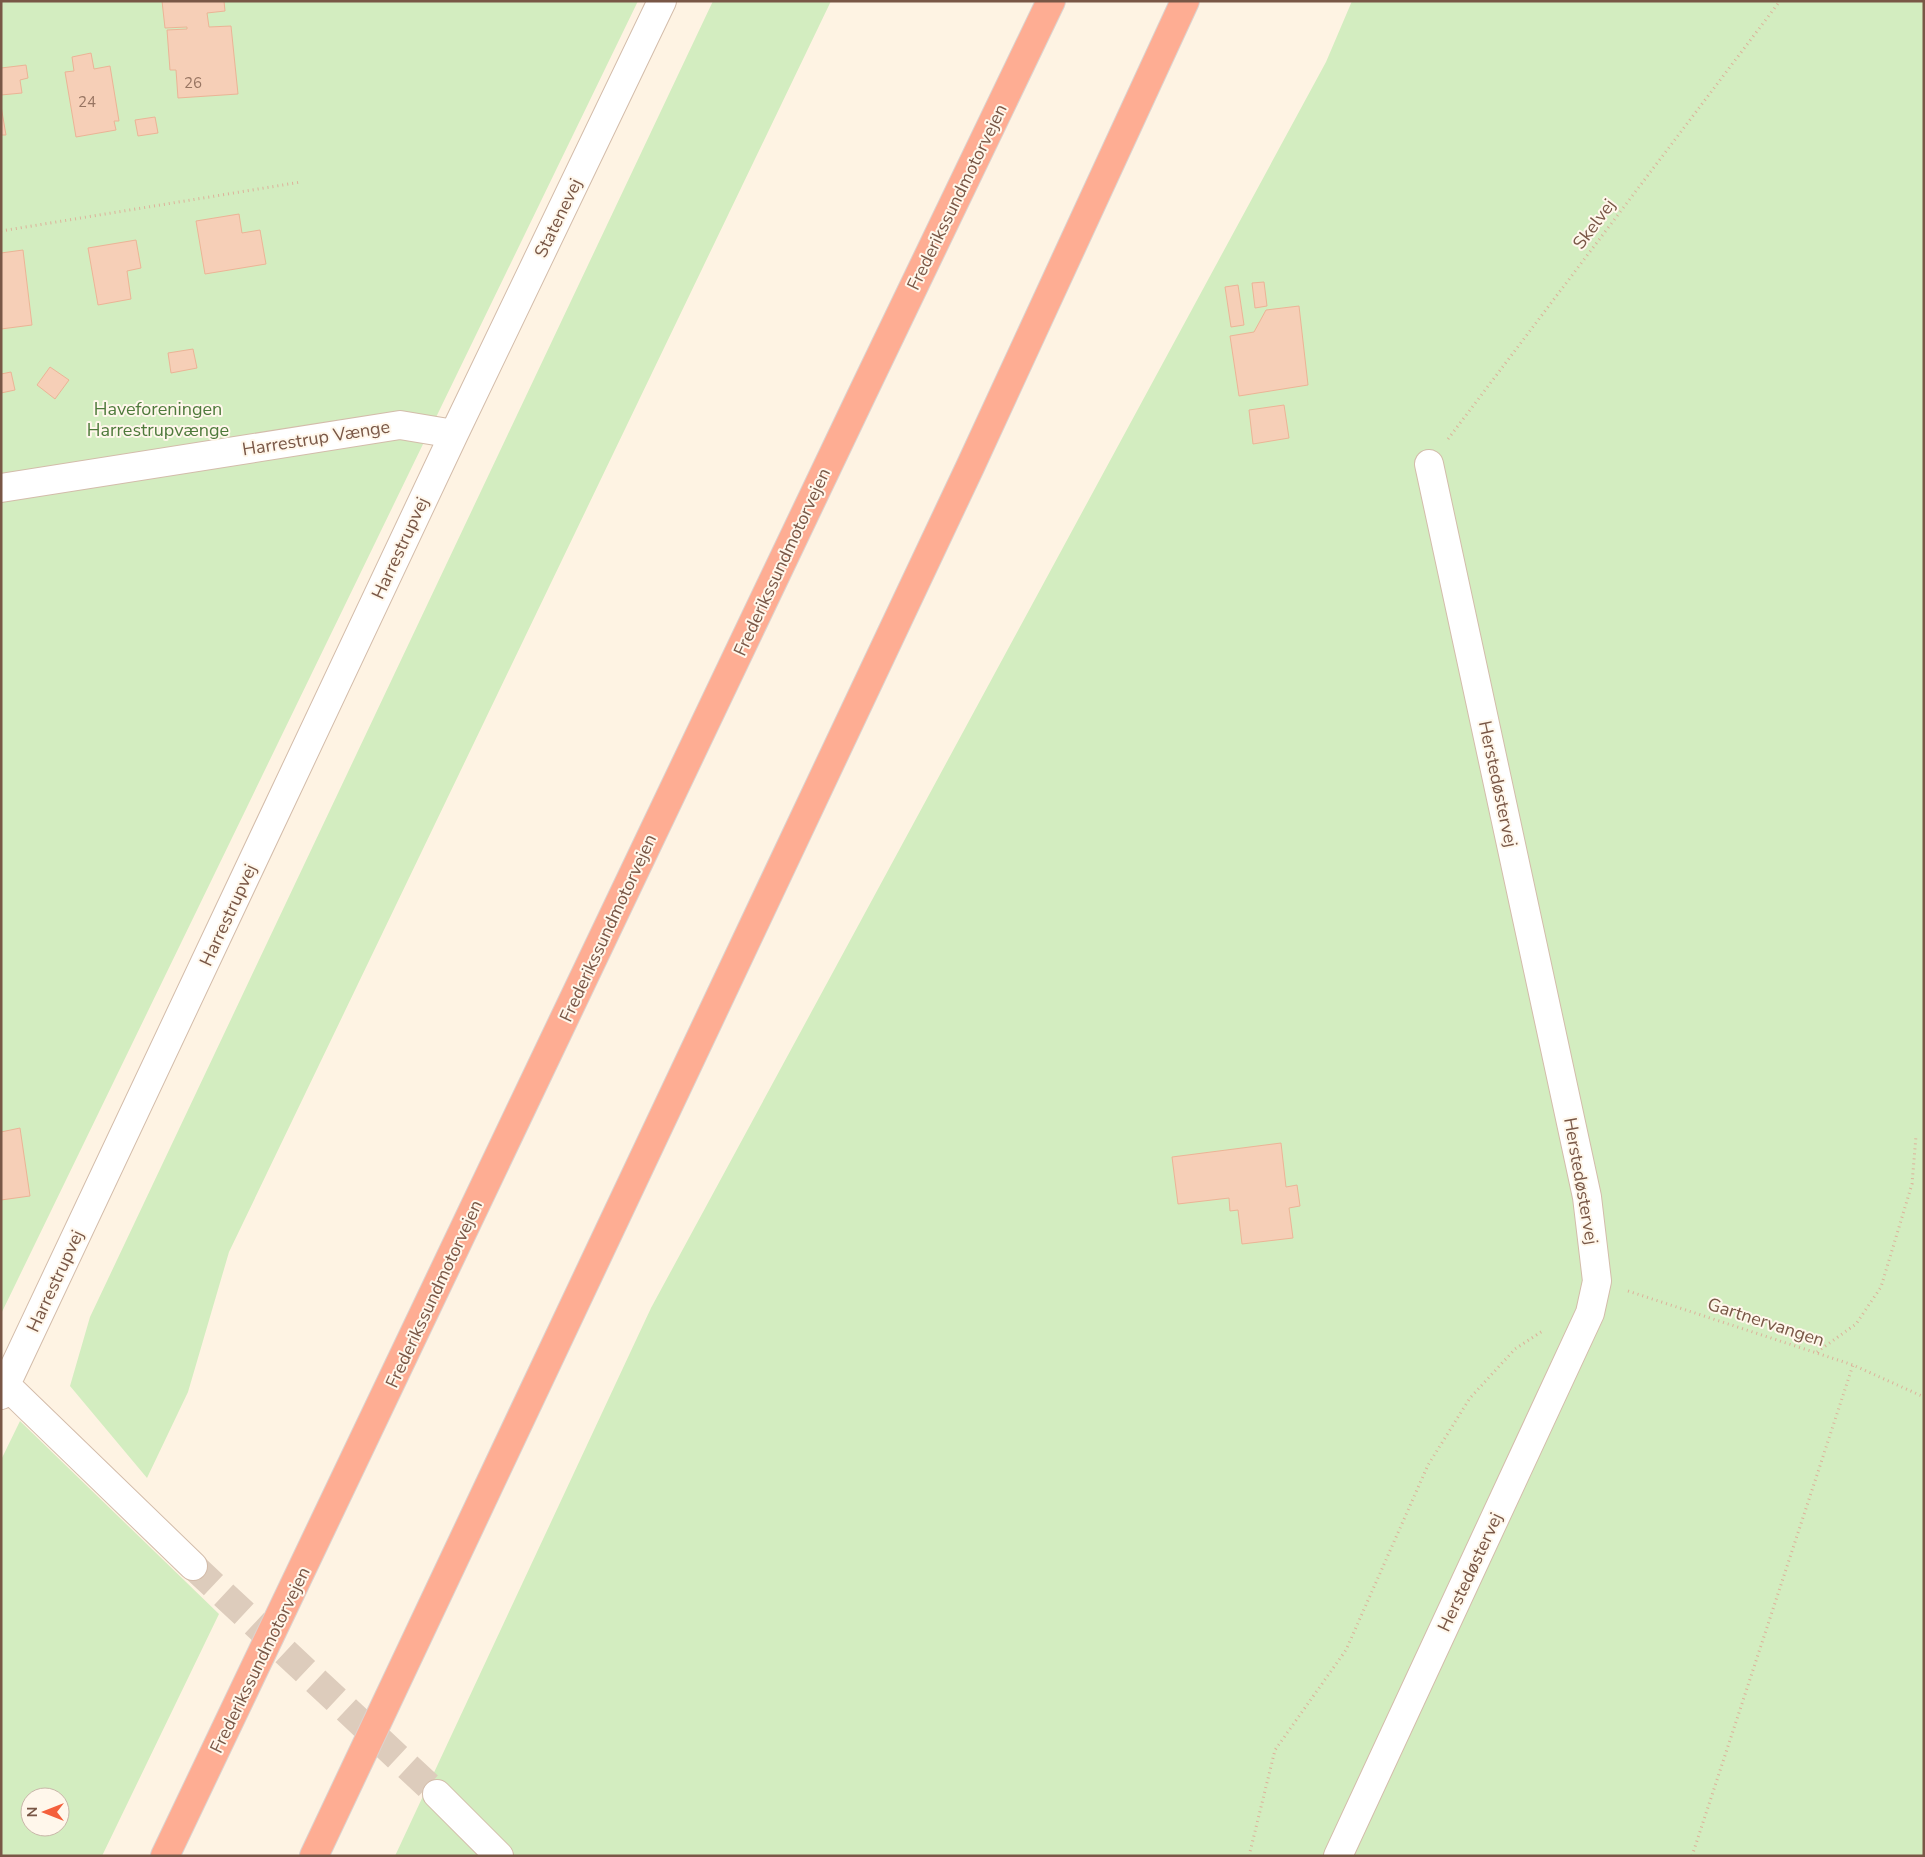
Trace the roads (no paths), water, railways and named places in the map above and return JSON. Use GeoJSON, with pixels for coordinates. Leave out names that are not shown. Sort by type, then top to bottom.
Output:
{"type":"FeatureCollection","features":[{"type":"Feature","properties":{"kind":"highway","name":"Frederikssundmotorvejen"},"geometry":{"type":"LineString","coordinates":[[165,1856],[1051,1]]}},
{"type":"Feature","properties":{"kind":"highway"},"geometry":{"type":"LineString","coordinates":[[314,1856],[970,467],[1185,1]]}},
{"type":"Feature","properties":{"kind":"street","name":"Statenevej"},"geometry":{"type":"LineString","coordinates":[[454,434],[662,1]]}},
{"type":"Feature","properties":{"kind":"street","name":"Harrestrup Vænge"},"geometry":{"type":"LineString","coordinates":[[1,488],[400,426],[454,434]]}},
{"type":"Feature","properties":{"kind":"street","name":"Harrestrupvej"},"geometry":{"type":"LineString","coordinates":[[4,1390],[454,434]]}},
{"type":"Feature","properties":{"kind":"street","name":"Herstedøstervej"},"geometry":{"type":"LineString","coordinates":[[1338,1856],[1590,1313],[1597,1281],[1587,1197],[1429,464]]}},
{"type":"Feature","properties":{"kind":"street"},"geometry":{"type":"LineString","coordinates":[[4,1390],[194,1566]]}},
{"type":"Feature","properties":{"kind":"street"},"geometry":{"type":"LineString","coordinates":[[437,1794],[499,1856]]}},
{"type":"Feature","properties":{"kind":"tunnel"},"geometry":{"type":"LineString","coordinates":[[193,1566],[437,1794]]}},
{"type":"Feature","properties":{"kind":"park label","name":"Haveforeningen Harrestrupvænge"},"geometry":{"type":"Point","coordinates":[158,419]}}]}
